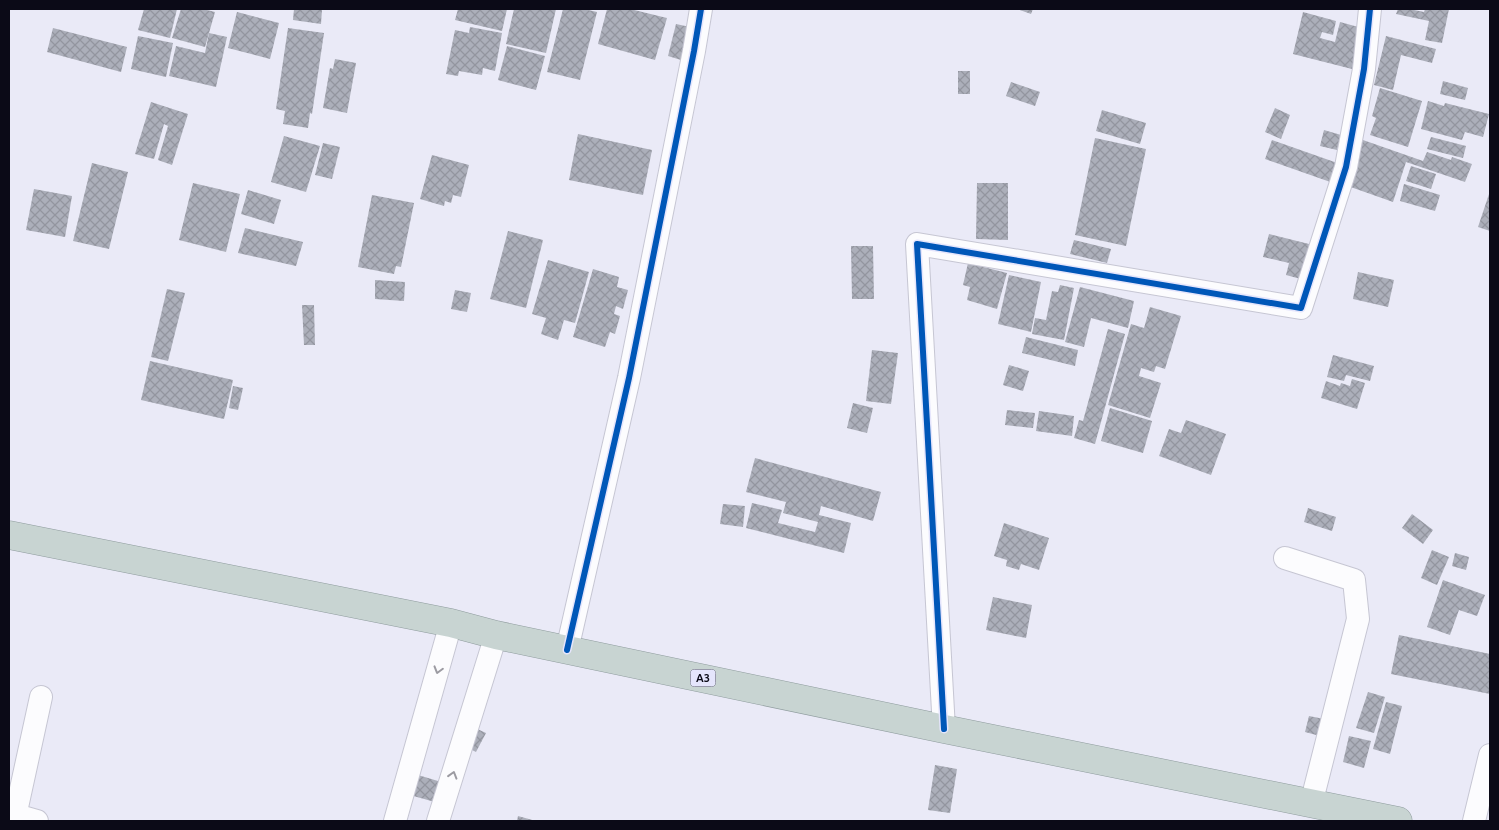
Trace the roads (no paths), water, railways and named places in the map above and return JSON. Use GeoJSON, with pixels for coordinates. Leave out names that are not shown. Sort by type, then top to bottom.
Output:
{"type":"FeatureCollection","features":[{"type":"Feature","properties":{"kind":"highway","name":"A3"},"geometry":{"type":"LineString","coordinates":[[9,535],[451,623],[496,635],[944,729],[1398,821]]}},
{"type":"Feature","properties":{"kind":"street"},"geometry":{"type":"LineString","coordinates":[[567,650],[628,378],[701,9]]}},
{"type":"Feature","properties":{"kind":"street"},"geometry":{"type":"LineString","coordinates":[[944,729],[916,244],[1301,308],[1346,167],[1364,69],[1370,9]]}},
{"type":"Feature","properties":{"kind":"street"},"geometry":{"type":"LineString","coordinates":[[1285,558],[1354,580],[1358,619],[1311,804]]}},
{"type":"Feature","properties":{"kind":"street"},"geometry":{"type":"LineString","coordinates":[[396,821],[451,623]]}},
{"type":"Feature","properties":{"kind":"street"},"geometry":{"type":"LineString","coordinates":[[438,821],[496,635]]}},
{"type":"Feature","properties":{"kind":"street"},"geometry":{"type":"LineString","coordinates":[[22,819],[40,697]]}},
{"type":"Feature","properties":{"kind":"street"},"geometry":{"type":"LineString","coordinates":[[1474,821],[1490,755]]}}]}
